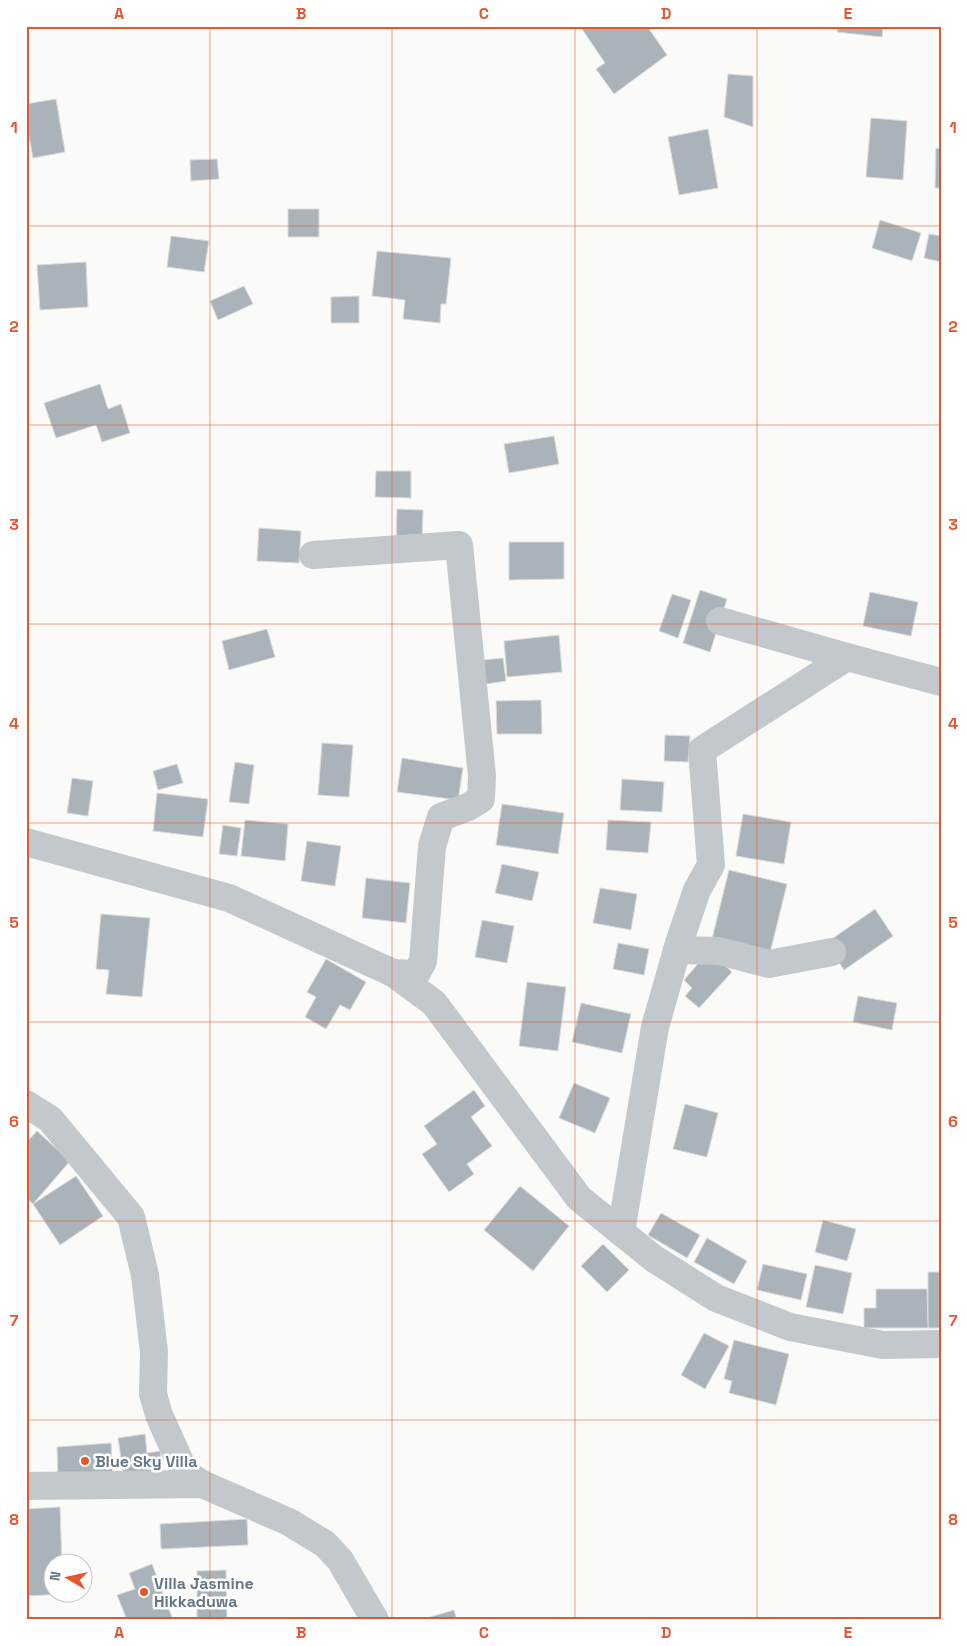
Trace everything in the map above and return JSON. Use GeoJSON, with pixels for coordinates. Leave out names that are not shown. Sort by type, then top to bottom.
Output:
{"type":"FeatureCollection","features":[{"type":"Feature","properties":{"kind":"street"},"geometry":{"type":"LineString","coordinates":[[312,555],[459,545],[482,776],[481,798],[468,807],[441,817],[432,846],[423,961],[416,974],[392,973]]}},
{"type":"Feature","properties":{"kind":"street"},"geometry":{"type":"LineString","coordinates":[[720,621],[941,682]]}},
{"type":"Feature","properties":{"kind":"street"},"geometry":{"type":"LineString","coordinates":[[621,1232],[655,1026],[697,890],[710,866],[702,750],[847,657]]}},
{"type":"Feature","properties":{"kind":"street"},"geometry":{"type":"LineString","coordinates":[[26,842],[229,898],[392,973],[434,1003],[579,1198],[653,1258],[716,1298],[790,1327],[883,1345],[941,1344]]}},
{"type":"Feature","properties":{"kind":"street"},"geometry":{"type":"LineString","coordinates":[[677,950],[719,951],[769,964],[832,952]]}},
{"type":"Feature","properties":{"kind":"street"},"geometry":{"type":"LineString","coordinates":[[26,1104],[50,1119],[131,1217],[145,1275],[154,1352],[153,1394],[159,1415],[185,1472],[202,1484],[290,1522],[325,1544],[340,1560],[375,1620]]}},
{"type":"Feature","properties":{"kind":"street"},"geometry":{"type":"LineString","coordinates":[[26,1486],[202,1484]]}},
{"type":"Feature","properties":{"kind":"building"},"geometry":{"type":"Polygon","coordinates":[[[580,26],[647,26],[667,55],[614,94],[596,69],[605,63],[580,26]]]}},
{"type":"Feature","properties":{"kind":"building"},"geometry":{"type":"Polygon","coordinates":[[[838,26],[883,26],[882,37],[837,32],[838,26]]]}},
{"type":"Feature","properties":{"kind":"building"},"geometry":{"type":"Polygon","coordinates":[[[728,74],[753,76],[753,127],[724,117],[728,74]]]}},
{"type":"Feature","properties":{"kind":"building"},"geometry":{"type":"Polygon","coordinates":[[[56,99],[65,152],[33,158],[26,120],[26,104],[56,99]]]}},
{"type":"Feature","properties":{"kind":"building"},"geometry":{"type":"Polygon","coordinates":[[[871,118],[907,121],[903,180],[866,177],[871,118]]]}},
{"type":"Feature","properties":{"kind":"building"},"geometry":{"type":"Polygon","coordinates":[[[708,129],[718,188],[679,195],[668,137],[708,129]]]}},
{"type":"Feature","properties":{"kind":"building"},"geometry":{"type":"Polygon","coordinates":[[[936,148],[941,149],[941,188],[935,188],[936,148]]]}},
{"type":"Feature","properties":{"kind":"building"},"geometry":{"type":"Polygon","coordinates":[[[217,159],[219,179],[191,181],[190,160],[217,159]]]}},
{"type":"Feature","properties":{"kind":"building"},"geometry":{"type":"Polygon","coordinates":[[[288,209],[319,209],[319,237],[288,237],[288,209]]]}},
{"type":"Feature","properties":{"kind":"building"},"geometry":{"type":"Polygon","coordinates":[[[880,220],[921,233],[912,261],[872,248],[880,220]]]}},
{"type":"Feature","properties":{"kind":"building"},"geometry":{"type":"Polygon","coordinates":[[[929,234],[941,236],[941,262],[924,258],[929,234]]]}},
{"type":"Feature","properties":{"kind":"building"},"geometry":{"type":"Polygon","coordinates":[[[171,236],[209,241],[204,272],[167,267],[171,236]]]}},
{"type":"Feature","properties":{"kind":"building"},"geometry":{"type":"Polygon","coordinates":[[[377,251],[451,258],[446,304],[441,304],[440,323],[403,319],[405,300],[372,296],[377,251]]]}},
{"type":"Feature","properties":{"kind":"building"},"geometry":{"type":"Polygon","coordinates":[[[86,262],[88,307],[40,310],[37,265],[86,262]]]}},
{"type":"Feature","properties":{"kind":"building"},"geometry":{"type":"Polygon","coordinates":[[[244,286],[253,304],[218,320],[210,301],[244,286]]]}},
{"type":"Feature","properties":{"kind":"building"},"geometry":{"type":"Polygon","coordinates":[[[359,296],[359,323],[331,323],[331,297],[359,296]]]}},
{"type":"Feature","properties":{"kind":"building"},"geometry":{"type":"Polygon","coordinates":[[[100,384],[108,409],[121,404],[130,433],[102,442],[96,425],[56,438],[44,403],[100,384]]]}},
{"type":"Feature","properties":{"kind":"building"},"geometry":{"type":"Polygon","coordinates":[[[554,436],[559,464],[509,473],[504,444],[554,436]]]}},
{"type":"Feature","properties":{"kind":"building"},"geometry":{"type":"Polygon","coordinates":[[[376,471],[411,471],[411,498],[375,497],[376,471]]]}},
{"type":"Feature","properties":{"kind":"building"},"geometry":{"type":"Polygon","coordinates":[[[397,509],[423,510],[422,542],[396,541],[397,509]]]}},
{"type":"Feature","properties":{"kind":"building"},"geometry":{"type":"Polygon","coordinates":[[[259,528],[301,531],[299,563],[257,561],[259,528]]]}},
{"type":"Feature","properties":{"kind":"building"},"geometry":{"type":"Polygon","coordinates":[[[509,542],[564,542],[564,579],[509,580],[509,542]]]}},
{"type":"Feature","properties":{"kind":"building"},"geometry":{"type":"Polygon","coordinates":[[[700,590],[727,599],[710,652],[683,643],[700,590]]]}},
{"type":"Feature","properties":{"kind":"building"},"geometry":{"type":"Polygon","coordinates":[[[870,592],[918,602],[911,636],[863,626],[870,592]]]}},
{"type":"Feature","properties":{"kind":"building"},"geometry":{"type":"Polygon","coordinates":[[[672,594],[691,600],[678,638],[659,631],[672,594]]]}},
{"type":"Feature","properties":{"kind":"building"},"geometry":{"type":"Polygon","coordinates":[[[267,629],[275,657],[229,670],[222,641],[267,629]]]}},
{"type":"Feature","properties":{"kind":"building"},"geometry":{"type":"Polygon","coordinates":[[[559,635],[562,672],[507,677],[504,641],[559,635]]]}},
{"type":"Feature","properties":{"kind":"building"},"geometry":{"type":"Polygon","coordinates":[[[503,658],[506,681],[486,684],[483,660],[503,658]]]}},
{"type":"Feature","properties":{"kind":"building"},"geometry":{"type":"Polygon","coordinates":[[[541,700],[542,734],[497,734],[496,701],[541,700]]]}},
{"type":"Feature","properties":{"kind":"building"},"geometry":{"type":"Polygon","coordinates":[[[665,735],[690,736],[688,762],[664,761],[665,735]]]}},
{"type":"Feature","properties":{"kind":"building"},"geometry":{"type":"Polygon","coordinates":[[[322,743],[353,745],[349,797],[318,795],[322,743]]]}},
{"type":"Feature","properties":{"kind":"building"},"geometry":{"type":"Polygon","coordinates":[[[402,758],[463,768],[458,800],[397,792],[402,758]]]}},
{"type":"Feature","properties":{"kind":"building"},"geometry":{"type":"Polygon","coordinates":[[[235,762],[254,765],[249,804],[229,802],[235,762]]]}},
{"type":"Feature","properties":{"kind":"building"},"geometry":{"type":"Polygon","coordinates":[[[177,764],[183,783],[158,790],[153,771],[177,764]]]}},
{"type":"Feature","properties":{"kind":"building"},"geometry":{"type":"Polygon","coordinates":[[[72,778],[93,781],[88,816],[67,813],[72,778]]]}},
{"type":"Feature","properties":{"kind":"building"},"geometry":{"type":"Polygon","coordinates":[[[622,779],[664,782],[662,812],[620,810],[622,779]]]}},
{"type":"Feature","properties":{"kind":"building"},"geometry":{"type":"Polygon","coordinates":[[[157,793],[208,799],[203,837],[153,831],[157,793]]]}},
{"type":"Feature","properties":{"kind":"building"},"geometry":{"type":"Polygon","coordinates":[[[502,804],[564,813],[558,854],[496,845],[502,804]]]}},
{"type":"Feature","properties":{"kind":"building"},"geometry":{"type":"Polygon","coordinates":[[[743,814],[791,822],[784,864],[736,856],[743,814]]]}},
{"type":"Feature","properties":{"kind":"building"},"geometry":{"type":"Polygon","coordinates":[[[245,820],[288,824],[285,861],[241,856],[245,820]]]}},
{"type":"Feature","properties":{"kind":"building"},"geometry":{"type":"Polygon","coordinates":[[[608,820],[651,822],[648,853],[606,850],[608,820]]]}},
{"type":"Feature","properties":{"kind":"building"},"geometry":{"type":"Polygon","coordinates":[[[223,825],[241,828],[237,856],[219,854],[223,825]]]}},
{"type":"Feature","properties":{"kind":"building"},"geometry":{"type":"Polygon","coordinates":[[[307,841],[341,846],[335,886],[301,881],[307,841]]]}},
{"type":"Feature","properties":{"kind":"building"},"geometry":{"type":"Polygon","coordinates":[[[502,864],[539,872],[532,901],[495,893],[502,864]]]}},
{"type":"Feature","properties":{"kind":"building"},"geometry":{"type":"Polygon","coordinates":[[[729,870],[787,884],[769,957],[711,943],[729,870]]]}},
{"type":"Feature","properties":{"kind":"building"},"geometry":{"type":"Polygon","coordinates":[[[366,878],[410,883],[406,923],[362,918],[366,878]]]}},
{"type":"Feature","properties":{"kind":"building"},"geometry":{"type":"Polygon","coordinates":[[[600,888],[637,894],[631,930],[593,923],[600,888]]]}},
{"type":"Feature","properties":{"kind":"building"},"geometry":{"type":"Polygon","coordinates":[[[875,909],[893,936],[844,970],[826,943],[875,909]]]}},
{"type":"Feature","properties":{"kind":"building"},"geometry":{"type":"Polygon","coordinates":[[[101,914],[150,918],[142,997],[106,994],[109,970],[96,969],[101,914]]]}},
{"type":"Feature","properties":{"kind":"building"},"geometry":{"type":"Polygon","coordinates":[[[482,920],[514,926],[507,963],[475,957],[482,920]]]}},
{"type":"Feature","properties":{"kind":"building"},"geometry":{"type":"Polygon","coordinates":[[[618,943],[649,949],[644,975],[613,969],[618,943]]]}},
{"type":"Feature","properties":{"kind":"building"},"geometry":{"type":"Polygon","coordinates":[[[709,951],[732,972],[699,1008],[685,996],[692,988],[684,980],[709,951]]]}},
{"type":"Feature","properties":{"kind":"building"},"geometry":{"type":"Polygon","coordinates":[[[326,959],[366,982],[350,1010],[340,1005],[326,1029],[305,1017],[316,997],[307,992],[326,959]]]}},
{"type":"Feature","properties":{"kind":"building"},"geometry":{"type":"Polygon","coordinates":[[[527,982],[566,987],[558,1051],[519,1046],[527,982]]]}},
{"type":"Feature","properties":{"kind":"building"},"geometry":{"type":"Polygon","coordinates":[[[858,996],[897,1003],[892,1030],[853,1022],[858,996]]]}},
{"type":"Feature","properties":{"kind":"building"},"geometry":{"type":"Polygon","coordinates":[[[581,1003],[631,1014],[622,1053],[572,1042],[581,1003]]]}},
{"type":"Feature","properties":{"kind":"building"},"geometry":{"type":"Polygon","coordinates":[[[574,1083],[610,1098],[595,1133],[559,1118],[574,1083]]]}},
{"type":"Feature","properties":{"kind":"building"},"geometry":{"type":"Polygon","coordinates":[[[474,1090],[485,1106],[471,1117],[492,1146],[467,1164],[474,1174],[449,1192],[422,1154],[437,1144],[424,1126],[474,1090]]]}},
{"type":"Feature","properties":{"kind":"building"},"geometry":{"type":"Polygon","coordinates":[[[685,1104],[718,1113],[707,1157],[673,1149],[685,1104]]]}},
{"type":"Feature","properties":{"kind":"building"},"geometry":{"type":"Polygon","coordinates":[[[37,1131],[70,1161],[33,1204],[26,1198],[26,1143],[37,1131]]]}},
{"type":"Feature","properties":{"kind":"building"},"geometry":{"type":"Polygon","coordinates":[[[76,1176],[103,1216],[60,1245],[33,1204],[76,1176]]]}},
{"type":"Feature","properties":{"kind":"building"},"geometry":{"type":"Polygon","coordinates":[[[520,1186],[569,1226],[533,1271],[484,1230],[520,1186]]]}},
{"type":"Feature","properties":{"kind":"building"},"geometry":{"type":"Polygon","coordinates":[[[661,1213],[700,1235],[687,1258],[648,1235],[661,1213]]]}},
{"type":"Feature","properties":{"kind":"building"},"geometry":{"type":"Polygon","coordinates":[[[823,1220],[856,1229],[847,1261],[815,1252],[823,1220]]]}},
{"type":"Feature","properties":{"kind":"building"},"geometry":{"type":"Polygon","coordinates":[[[707,1238],[747,1261],[734,1284],[694,1262],[707,1238]]]}},
{"type":"Feature","properties":{"kind":"building"},"geometry":{"type":"Polygon","coordinates":[[[603,1244],[629,1270],[607,1292],[581,1266],[603,1244]]]}},
{"type":"Feature","properties":{"kind":"building"},"geometry":{"type":"Polygon","coordinates":[[[763,1264],[807,1274],[801,1300],[757,1290],[763,1264]]]}},
{"type":"Feature","properties":{"kind":"building"},"geometry":{"type":"Polygon","coordinates":[[[815,1265],[852,1273],[843,1314],[806,1307],[815,1265]]]}},
{"type":"Feature","properties":{"kind":"building"},"geometry":{"type":"Polygon","coordinates":[[[928,1272],[941,1272],[941,1328],[928,1328],[928,1272]]]}},
{"type":"Feature","properties":{"kind":"building"},"geometry":{"type":"Polygon","coordinates":[[[876,1289],[927,1289],[928,1328],[864,1328],[864,1308],[876,1308],[876,1289]]]}},
{"type":"Feature","properties":{"kind":"building"},"geometry":{"type":"Polygon","coordinates":[[[704,1333],[729,1346],[705,1389],[681,1375],[704,1333]]]}},
{"type":"Feature","properties":{"kind":"building"},"geometry":{"type":"Polygon","coordinates":[[[734,1340],[789,1354],[776,1405],[729,1393],[732,1381],[724,1379],[734,1340]]]}},
{"type":"Feature","properties":{"kind":"building"},"geometry":{"type":"Polygon","coordinates":[[[145,1434],[147,1453],[160,1451],[163,1473],[124,1479],[118,1438],[145,1434]]]}},
{"type":"Feature","properties":{"kind":"building","name":"Blue Sky Villa"},"geometry":{"type":"Polygon","coordinates":[[[111,1443],[113,1476],[58,1479],[57,1447],[111,1443]]]}},
{"type":"Feature","properties":{"kind":"building"},"geometry":{"type":"Polygon","coordinates":[[[60,1507],[62,1554],[42,1554],[42,1595],[26,1596],[26,1509],[60,1507]]]}},
{"type":"Feature","properties":{"kind":"building"},"geometry":{"type":"Polygon","coordinates":[[[247,1519],[248,1545],[161,1549],[160,1524],[247,1519]]]}},
{"type":"Feature","properties":{"kind":"building","name":"Villa Jasmine Hikkaduwa"},"geometry":{"type":"Polygon","coordinates":[[[152,1564],[173,1620],[127,1620],[117,1595],[135,1589],[129,1573],[152,1564]]]}},
{"type":"Feature","properties":{"kind":"building"},"geometry":{"type":"Polygon","coordinates":[[[226,1570],[227,1620],[197,1620],[197,1571],[226,1570]]]}},
{"type":"Feature","properties":{"kind":"building"},"geometry":{"type":"Polygon","coordinates":[[[454,1610],[457,1620],[420,1620],[454,1610]]]}},
{"type":"Feature","properties":{"kind":"place","name":"Blue Sky Villa"},"geometry":{"type":"Point","coordinates":[85,1461]}},
{"type":"Feature","properties":{"kind":"place","name":"Villa Jasmine Hikkaduwa"},"geometry":{"type":"Point","coordinates":[144,1592]}}]}
